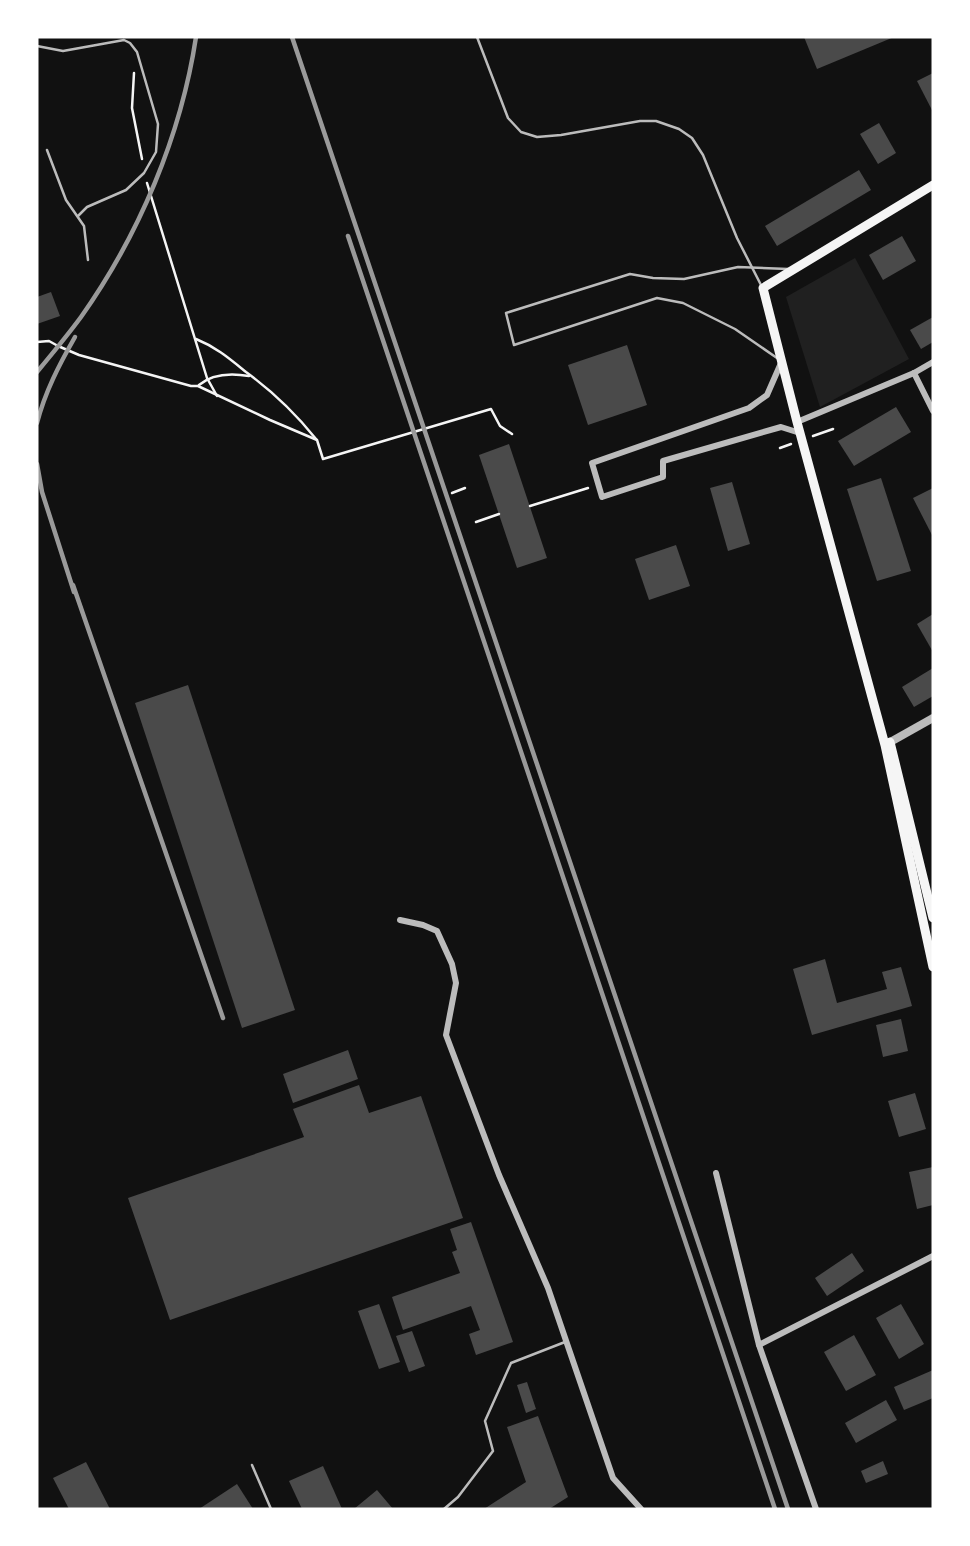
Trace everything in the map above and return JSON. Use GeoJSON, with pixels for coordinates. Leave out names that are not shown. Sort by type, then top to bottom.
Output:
{"type":"FeatureCollection","features":[{"type":"Feature","properties":{"kind":"main road"},"geometry":{"type":"LineString","coordinates":[[933,185],[763,288],[797,422],[888,743],[933,918]]}},
{"type":"Feature","properties":{"kind":"main road"},"geometry":{"type":"LineString","coordinates":[[888,743],[933,967]]}},
{"type":"Feature","properties":{"kind":"street"},"geometry":{"type":"LineString","coordinates":[[782,361],[767,395],[749,408],[592,463],[602,497],[663,477],[663,461],[781,427],[801,433]]}},
{"type":"Feature","properties":{"kind":"street"},"geometry":{"type":"LineString","coordinates":[[797,422],[914,373],[933,362]]}},
{"type":"Feature","properties":{"kind":"street"},"geometry":{"type":"LineString","coordinates":[[914,373],[933,411]]}},
{"type":"Feature","properties":{"kind":"street"},"geometry":{"type":"LineString","coordinates":[[888,743],[933,718]]}},
{"type":"Feature","properties":{"kind":"street"},"geometry":{"type":"LineString","coordinates":[[400,920],[437,931],[452,964],[456,983],[446,1035],[499,1175],[568,1341],[613,1478],[641,1509]]}},
{"type":"Feature","properties":{"kind":"street"},"geometry":{"type":"LineString","coordinates":[[716,1173],[759,1346],[816,1509]]}},
{"type":"Feature","properties":{"kind":"street"},"geometry":{"type":"LineString","coordinates":[[759,1346],[933,1256]]}},
{"type":"Feature","properties":{"kind":"lane"},"geometry":{"type":"LineString","coordinates":[[477,37],[508,118],[521,132],[537,137],[640,121],[656,121],[679,129],[692,138],[703,155],[737,238],[763,288]]}},
{"type":"Feature","properties":{"kind":"lane"},"geometry":{"type":"LineString","coordinates":[[37,46],[63,51],[124,40],[130,43],[137,52],[158,124],[156,152],[145,173],[126,190],[87,207],[78,216]]}},
{"type":"Feature","properties":{"kind":"lane"},"geometry":{"type":"LineString","coordinates":[[47,150],[66,200],[83,226],[88,260]]}},
{"type":"Feature","properties":{"kind":"lane"},"geometry":{"type":"LineString","coordinates":[[782,361],[735,329],[683,303],[657,298],[514,345],[506,313],[630,274],[684,279],[738,267],[795,269]]}},
{"type":"Feature","properties":{"kind":"lane"},"geometry":{"type":"LineString","coordinates":[[444,1509],[458,1497],[493,1451],[485,1420],[511,1363],[568,1341]]}},
{"type":"Feature","properties":{"kind":"lane"},"geometry":{"type":"LineString","coordinates":[[252,1465],[271,1509]]}},
{"type":"Feature","properties":{"kind":"path"},"geometry":{"type":"LineString","coordinates":[[139,59],[134,72],[132,108],[145,173],[207,378],[217,396]]}},
{"type":"Feature","properties":{"kind":"path"},"geometry":{"type":"LineString","coordinates":[[196,340],[223,352],[289,408],[317,440],[323,459],[491,409],[500,426],[512,434]]}},
{"type":"Feature","properties":{"kind":"path"},"geometry":{"type":"LineString","coordinates":[[37,342],[49,341],[79,355],[198,386],[317,440]]}},
{"type":"Feature","properties":{"kind":"path"},"geometry":{"type":"LineString","coordinates":[[198,386],[207,378],[237,374],[252,376]]}},
{"type":"Feature","properties":{"kind":"path"},"geometry":{"type":"LineString","coordinates":[[530,506],[598,485]]}},
{"type":"Feature","properties":{"kind":"path"},"geometry":{"type":"LineString","coordinates":[[452,493],[464,488]]}},
{"type":"Feature","properties":{"kind":"path"},"geometry":{"type":"LineString","coordinates":[[476,522],[499,514]]}},
{"type":"Feature","properties":{"kind":"shaded area"},"geometry":{"type":"Polygon","coordinates":[[[855,258],[909,359],[820,407],[786,297],[855,258]]]}},
{"type":"Feature","properties":{"kind":"building"},"geometry":{"type":"Polygon","coordinates":[[[804,37],[894,37],[817,69],[804,37]]]}},
{"type":"Feature","properties":{"kind":"building"},"geometry":{"type":"Polygon","coordinates":[[[933,73],[933,112],[917,81],[933,73]]]}},
{"type":"Feature","properties":{"kind":"building"},"geometry":{"type":"Polygon","coordinates":[[[879,123],[896,153],[878,164],[860,134],[879,123]]]}},
{"type":"Feature","properties":{"kind":"building"},"geometry":{"type":"Polygon","coordinates":[[[859,170],[871,190],[777,246],[765,226],[859,170]]]}},
{"type":"Feature","properties":{"kind":"building"},"geometry":{"type":"Polygon","coordinates":[[[902,236],[916,261],[883,280],[869,255],[902,236]]]}},
{"type":"Feature","properties":{"kind":"building"},"geometry":{"type":"Polygon","coordinates":[[[51,292],[60,316],[37,324],[37,297],[51,292]]]}},
{"type":"Feature","properties":{"kind":"building"},"geometry":{"type":"Polygon","coordinates":[[[933,317],[933,342],[921,349],[910,330],[933,317]]]}},
{"type":"Feature","properties":{"kind":"building"},"geometry":{"type":"Polygon","coordinates":[[[627,345],[647,405],[588,425],[568,365],[627,345]]]}},
{"type":"Feature","properties":{"kind":"building"},"geometry":{"type":"Polygon","coordinates":[[[896,407],[911,432],[854,466],[838,441],[896,407]]]}},
{"type":"Feature","properties":{"kind":"building"},"geometry":{"type":"Polygon","coordinates":[[[509,444],[547,558],[517,568],[479,455],[509,444]]]}},
{"type":"Feature","properties":{"kind":"building"},"geometry":{"type":"Polygon","coordinates":[[[881,478],[911,571],[877,581],[847,489],[881,478]]]}},
{"type":"Feature","properties":{"kind":"building"},"geometry":{"type":"Polygon","coordinates":[[[732,482],[750,544],[728,551],[710,488],[732,482]]]}},
{"type":"Feature","properties":{"kind":"building"},"geometry":{"type":"Polygon","coordinates":[[[933,488],[933,537],[913,498],[933,488]]]}},
{"type":"Feature","properties":{"kind":"building"},"geometry":{"type":"Polygon","coordinates":[[[676,545],[690,586],[649,600],[635,559],[676,545]]]}},
{"type":"Feature","properties":{"kind":"building"},"geometry":{"type":"Polygon","coordinates":[[[933,614],[933,652],[917,624],[933,614]]]}},
{"type":"Feature","properties":{"kind":"building"},"geometry":{"type":"Polygon","coordinates":[[[933,668],[933,696],[914,707],[902,687],[933,668]]]}},
{"type":"Feature","properties":{"kind":"building"},"geometry":{"type":"Polygon","coordinates":[[[188,685],[295,1010],[242,1028],[135,703],[188,685]]]}},
{"type":"Feature","properties":{"kind":"building"},"geometry":{"type":"Polygon","coordinates":[[[825,959],[837,1003],[887,989],[882,972],[901,967],[912,1006],[812,1035],[793,969],[825,959]]]}},
{"type":"Feature","properties":{"kind":"building"},"geometry":{"type":"Polygon","coordinates":[[[901,1019],[908,1051],[883,1057],[876,1025],[901,1019]]]}},
{"type":"Feature","properties":{"kind":"building"},"geometry":{"type":"Polygon","coordinates":[[[348,1050],[358,1079],[293,1103],[283,1074],[348,1050]]]}},
{"type":"Feature","properties":{"kind":"building"},"geometry":{"type":"Polygon","coordinates":[[[359,1085],[369,1113],[421,1096],[463,1218],[170,1320],[128,1198],[304,1137],[293,1109],[359,1085]]]}},
{"type":"Feature","properties":{"kind":"building"},"geometry":{"type":"Polygon","coordinates":[[[915,1093],[926,1129],[899,1137],[888,1101],[915,1093]]]}},
{"type":"Feature","properties":{"kind":"building"},"geometry":{"type":"Polygon","coordinates":[[[933,1167],[933,1205],[917,1209],[909,1172],[933,1167]]]}},
{"type":"Feature","properties":{"kind":"building"},"geometry":{"type":"Polygon","coordinates":[[[471,1222],[513,1342],[476,1355],[469,1334],[480,1330],[471,1306],[403,1330],[392,1297],[460,1273],[452,1252],[457,1250],[450,1229],[471,1222]]]}},
{"type":"Feature","properties":{"kind":"building"},"geometry":{"type":"Polygon","coordinates":[[[852,1253],[864,1271],[827,1296],[815,1278],[852,1253]]]}},
{"type":"Feature","properties":{"kind":"building"},"geometry":{"type":"Polygon","coordinates":[[[379,1304],[400,1362],[379,1369],[358,1311],[379,1304]]]}},
{"type":"Feature","properties":{"kind":"building"},"geometry":{"type":"Polygon","coordinates":[[[901,1304],[924,1344],[899,1359],[876,1318],[901,1304]]]}},
{"type":"Feature","properties":{"kind":"building"},"geometry":{"type":"Polygon","coordinates":[[[412,1331],[425,1366],[409,1372],[396,1336],[412,1331]]]}},
{"type":"Feature","properties":{"kind":"building"},"geometry":{"type":"Polygon","coordinates":[[[854,1335],[876,1375],[846,1391],[824,1352],[854,1335]]]}},
{"type":"Feature","properties":{"kind":"building"},"geometry":{"type":"Polygon","coordinates":[[[933,1370],[933,1398],[904,1410],[894,1387],[933,1370]]]}},
{"type":"Feature","properties":{"kind":"building"},"geometry":{"type":"Polygon","coordinates":[[[527,1382],[536,1409],[526,1413],[517,1385],[527,1382]]]}},
{"type":"Feature","properties":{"kind":"building"},"geometry":{"type":"Polygon","coordinates":[[[886,1400],[897,1420],[856,1443],[845,1423],[886,1400]]]}},
{"type":"Feature","properties":{"kind":"building"},"geometry":{"type":"Polygon","coordinates":[[[538,1416],[568,1497],[549,1509],[484,1509],[526,1482],[507,1427],[538,1416]]]}},
{"type":"Feature","properties":{"kind":"building"},"geometry":{"type":"Polygon","coordinates":[[[883,1461],[888,1474],[866,1483],[861,1471],[883,1461]]]}},
{"type":"Feature","properties":{"kind":"building"},"geometry":{"type":"Polygon","coordinates":[[[86,1462],[110,1509],[69,1509],[53,1478],[86,1462]]]}},
{"type":"Feature","properties":{"kind":"building"},"geometry":{"type":"Polygon","coordinates":[[[323,1466],[342,1509],[302,1509],[289,1481],[323,1466]]]}},
{"type":"Feature","properties":{"kind":"building"},"geometry":{"type":"Polygon","coordinates":[[[237,1484],[253,1509],[199,1509],[237,1484]]]}},
{"type":"Feature","properties":{"kind":"building"},"geometry":{"type":"Polygon","coordinates":[[[377,1490],[393,1509],[354,1509],[377,1490]]]}},
{"type":"Feature","properties":{"kind":"railway"},"geometry":{"type":"LineString","coordinates":[[37,372],[76,324],[102,285],[139,218],[155,183],[180,111],[196,37]]}},
{"type":"Feature","properties":{"kind":"railway"},"geometry":{"type":"LineString","coordinates":[[292,37],[788,1509]]}},
{"type":"Feature","properties":{"kind":"railway"},"geometry":{"type":"LineString","coordinates":[[348,236],[775,1509]]}},
{"type":"Feature","properties":{"kind":"railway"},"geometry":{"type":"LineString","coordinates":[[37,423],[53,379],[75,337]]}},
{"type":"Feature","properties":{"kind":"railway"},"geometry":{"type":"LineString","coordinates":[[37,464],[42,492],[74,592]]}},
{"type":"Feature","properties":{"kind":"railway"},"geometry":{"type":"LineString","coordinates":[[73,585],[223,1018]]}}]}
